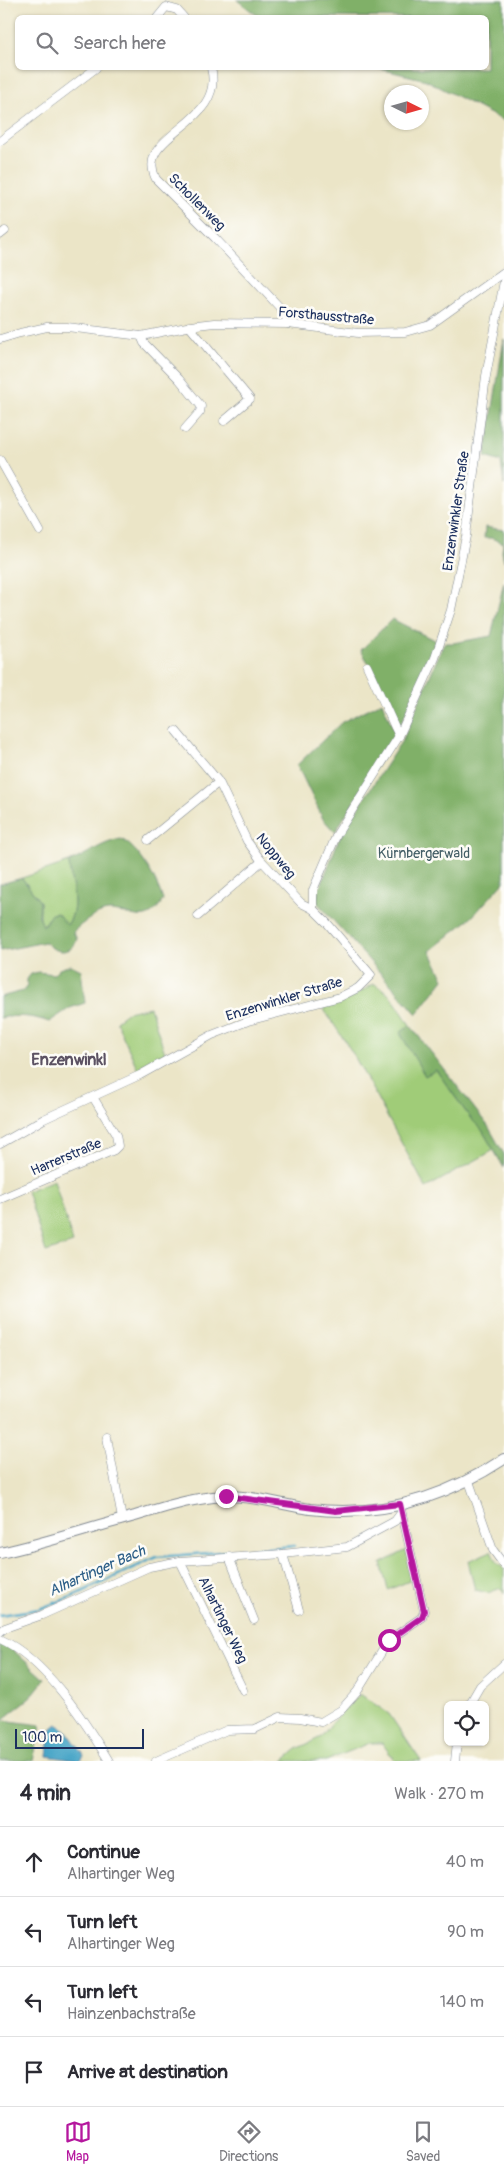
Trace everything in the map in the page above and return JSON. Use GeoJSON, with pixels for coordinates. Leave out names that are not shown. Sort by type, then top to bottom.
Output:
{"type":"FeatureCollection","features":[{"type":"Feature","properties":{"kind":"street"},"geometry":{"type":"LineString","coordinates":[[159,15],[166,7],[177,10],[181,15]]}},
{"type":"Feature","properties":{"kind":"street"},"geometry":{"type":"LineString","coordinates":[[0,141],[93,70]]}},
{"type":"Feature","properties":{"kind":"street","name":"Schollenweg"},"geometry":{"type":"LineString","coordinates":[[211,70],[213,81],[208,98],[196,116],[157,149],[152,158],[153,173],[156,179],[215,238],[284,312],[288,324]]}},
{"type":"Feature","properties":{"kind":"street","name":"Forsthausstraße"},"geometry":{"type":"LineString","coordinates":[[0,340],[20,333],[57,327],[141,336],[214,323],[288,324],[358,333],[405,332],[430,325],[504,272]]}},
{"type":"Feature","properties":{"kind":"street","name":"Enzenwinkler Straße"},"geometry":{"type":"LineString","coordinates":[[0,1144],[44,1119],[140,1075],[212,1035],[248,1021],[340,997],[358,988],[371,975],[313,909],[313,890],[337,834],[399,736],[435,658],[451,610],[460,572],[486,376],[504,281]]}},
{"type":"Feature","properties":{"kind":"street"},"geometry":{"type":"LineString","coordinates":[[189,326],[250,399],[224,421]]}},
{"type":"Feature","properties":{"kind":"street"},"geometry":{"type":"LineString","coordinates":[[141,336],[144,343],[201,406],[200,412],[185,428]]}},
{"type":"Feature","properties":{"kind":"street"},"geometry":{"type":"LineString","coordinates":[[0,460],[40,532]]}},
{"type":"Feature","properties":{"kind":"street"},"geometry":{"type":"LineString","coordinates":[[367,666],[399,736]]}},
{"type":"Feature","properties":{"kind":"street","name":"Noppweg"},"geometry":{"type":"LineString","coordinates":[[176,731],[219,782],[247,841],[261,862],[301,903],[313,909]]}},
{"type":"Feature","properties":{"kind":"street"},"geometry":{"type":"LineString","coordinates":[[148,840],[219,782]]}},
{"type":"Feature","properties":{"kind":"street"},"geometry":{"type":"LineString","coordinates":[[198,916],[261,862]]}},
{"type":"Feature","properties":{"kind":"street","name":"Harrerstraße"},"geometry":{"type":"LineString","coordinates":[[0,1199],[114,1150],[118,1146],[116,1135],[93,1097]]}},
{"type":"Feature","properties":{"kind":"street"},"geometry":{"type":"LineString","coordinates":[[107,1437],[122,1519]]}},
{"type":"Feature","properties":{"kind":"street"},"geometry":{"type":"LineString","coordinates":[[0,1553],[181,1503],[216,1497],[244,1498],[336,1511],[401,1508],[469,1481],[504,1459]]}},
{"type":"Feature","properties":{"kind":"street"},"geometry":{"type":"LineString","coordinates":[[469,1481],[493,1550],[504,1565]]}},
{"type":"Feature","properties":{"kind":"street"},"geometry":{"type":"LineString","coordinates":[[156,1761],[227,1730],[255,1729],[280,1718],[300,1718],[320,1722],[341,1710],[374,1668],[389,1640],[422,1617],[423,1604],[401,1508]]}},
{"type":"Feature","properties":{"kind":"street","name":"Alhartinger Weg"},"geometry":{"type":"LineString","coordinates":[[0,1632],[5,1628],[63,1606],[143,1569],[160,1564],[283,1554],[352,1545],[394,1520],[401,1508]]}},
{"type":"Feature","properties":{"kind":"street"},"geometry":{"type":"LineString","coordinates":[[283,1554],[299,1610]]}},
{"type":"Feature","properties":{"kind":"street","name":"Alhartinger Weg"},"geometry":{"type":"LineString","coordinates":[[229,1557],[254,1620]]}},
{"type":"Feature","properties":{"kind":"street","name":"Alhartinger Weg"},"geometry":{"type":"LineString","coordinates":[[180,1561],[243,1690]]}},
{"type":"Feature","properties":{"kind":"street"},"geometry":{"type":"LineString","coordinates":[[0,1639],[23,1652],[46,1674],[82,1718],[109,1761]]}},
{"type":"Feature","properties":{"kind":"street"},"geometry":{"type":"LineString","coordinates":[[472,1701],[480,1686],[504,1664]]}},
{"type":"Feature","properties":{"kind":"street"},"geometry":{"type":"LineString","coordinates":[[454,1761],[457,1746]]}},
{"type":"Feature","properties":{"kind":"green space"},"geometry":{"type":"Polygon","coordinates":[[[237,0],[504,0],[504,121],[426,80],[384,70],[489,70],[489,15],[256,15],[237,0]]]}},
{"type":"Feature","properties":{"kind":"green space"},"geometry":{"type":"Polygon","coordinates":[[[504,339],[504,485],[501,462],[485,457],[504,339]]]}},
{"type":"Feature","properties":{"kind":"green space"},"geometry":{"type":"Polygon","coordinates":[[[485,527],[504,530],[504,561],[503,543],[491,538],[484,538],[485,527]]]}},
{"type":"Feature","properties":{"kind":"green space","name":"Kürnbergerwald"},"geometry":{"type":"Polygon","coordinates":[[[504,582],[504,882],[472,917],[430,951],[444,979],[417,1014],[315,900],[341,834],[403,739],[444,643],[491,636],[504,582]]]}},
{"type":"Feature","properties":{"kind":"green space"},"geometry":{"type":"Polygon","coordinates":[[[392,619],[438,642],[399,728],[374,673],[361,650],[392,619]]]}},
{"type":"Feature","properties":{"kind":"green space"},"geometry":{"type":"Polygon","coordinates":[[[382,702],[396,735],[335,832],[323,819],[297,765],[342,722],[382,702]]]}},
{"type":"Feature","properties":{"kind":"green space"},"geometry":{"type":"Polygon","coordinates":[[[121,839],[128,843],[141,857],[156,883],[163,900],[152,913],[146,916],[134,916],[106,911],[96,915],[73,932],[77,939],[75,944],[67,950],[53,949],[45,942],[0,951],[0,884],[22,878],[40,902],[39,916],[43,926],[51,914],[57,913],[67,925],[71,918],[74,903],[69,862],[107,843],[121,839]]]}},
{"type":"Feature","properties":{"kind":"green space"},"geometry":{"type":"Polygon","coordinates":[[[69,862],[74,895],[71,917],[67,925],[47,919],[43,927],[40,921],[40,902],[22,878],[69,862]]]}},
{"type":"Feature","properties":{"kind":"green space"},"geometry":{"type":"Polygon","coordinates":[[[71,965],[81,970],[85,1003],[70,1008],[49,1022],[25,1017],[0,1018],[0,997],[23,991],[31,974],[38,972],[54,974],[59,969],[71,965]]]}},
{"type":"Feature","properties":{"kind":"green space"},"geometry":{"type":"Polygon","coordinates":[[[374,984],[390,996],[410,1025],[401,1033],[425,1075],[436,1070],[471,1119],[482,1130],[494,1150],[426,1188],[352,1052],[321,1005],[353,996],[374,984]]]}},
{"type":"Feature","properties":{"kind":"green space"},"geometry":{"type":"Polygon","coordinates":[[[150,1007],[166,1056],[139,1072],[116,1021],[128,1012],[150,1007]]]}},
{"type":"Feature","properties":{"kind":"green space"},"geometry":{"type":"Polygon","coordinates":[[[410,1025],[488,1126],[504,1154],[504,1168],[482,1130],[471,1119],[436,1070],[425,1076],[400,1033],[410,1025]]]}},
{"type":"Feature","properties":{"kind":"green space"},"geometry":{"type":"Polygon","coordinates":[[[54,1180],[73,1243],[46,1252],[27,1191],[54,1180]]]}},
{"type":"Feature","properties":{"kind":"green space"},"geometry":{"type":"Polygon","coordinates":[[[407,1550],[414,1579],[388,1590],[381,1563],[407,1550]]]}},
{"type":"Feature","properties":{"kind":"green space"},"geometry":{"type":"Polygon","coordinates":[[[491,1551],[496,1562],[504,1569],[504,1594],[501,1588],[488,1593],[475,1590],[468,1561],[491,1551]]]}},
{"type":"Feature","properties":{"kind":"green space"},"geometry":{"type":"Polygon","coordinates":[[[0,1643],[13,1650],[45,1679],[30,1698],[2,1720],[41,1725],[33,1761],[0,1761],[0,1643]]]}},
{"type":"Feature","properties":{"kind":"green space"},"geometry":{"type":"Polygon","coordinates":[[[360,1694],[389,1714],[421,1761],[395,1761],[382,1743],[370,1743],[326,1761],[283,1761],[297,1749],[321,1737],[335,1719],[360,1694]]]}},
{"type":"Feature","properties":{"kind":"water"},"geometry":{"type":"Polygon","coordinates":[[[57,1724],[66,1730],[84,1755],[80,1761],[47,1756],[52,1728],[57,1724]]]}},
{"type":"Feature","properties":{"kind":"waterway","name":"Alhartinger Bach"},"geometry":{"type":"LineString","coordinates":[[0,1615],[39,1609],[71,1597],[157,1557],[294,1546]]}},
{"type":"Feature","properties":{"kind":"district","name":"Enzenwinkl"},"geometry":{"type":"Point","coordinates":[69,1060]}},
{"type":"Feature","properties":{"kind":"route"},"geometry":{"type":"LineString","coordinates":[[226,1496],[336,1511],[400,1504],[402,1520],[424,1611],[422,1617],[389,1640]]}}]}
